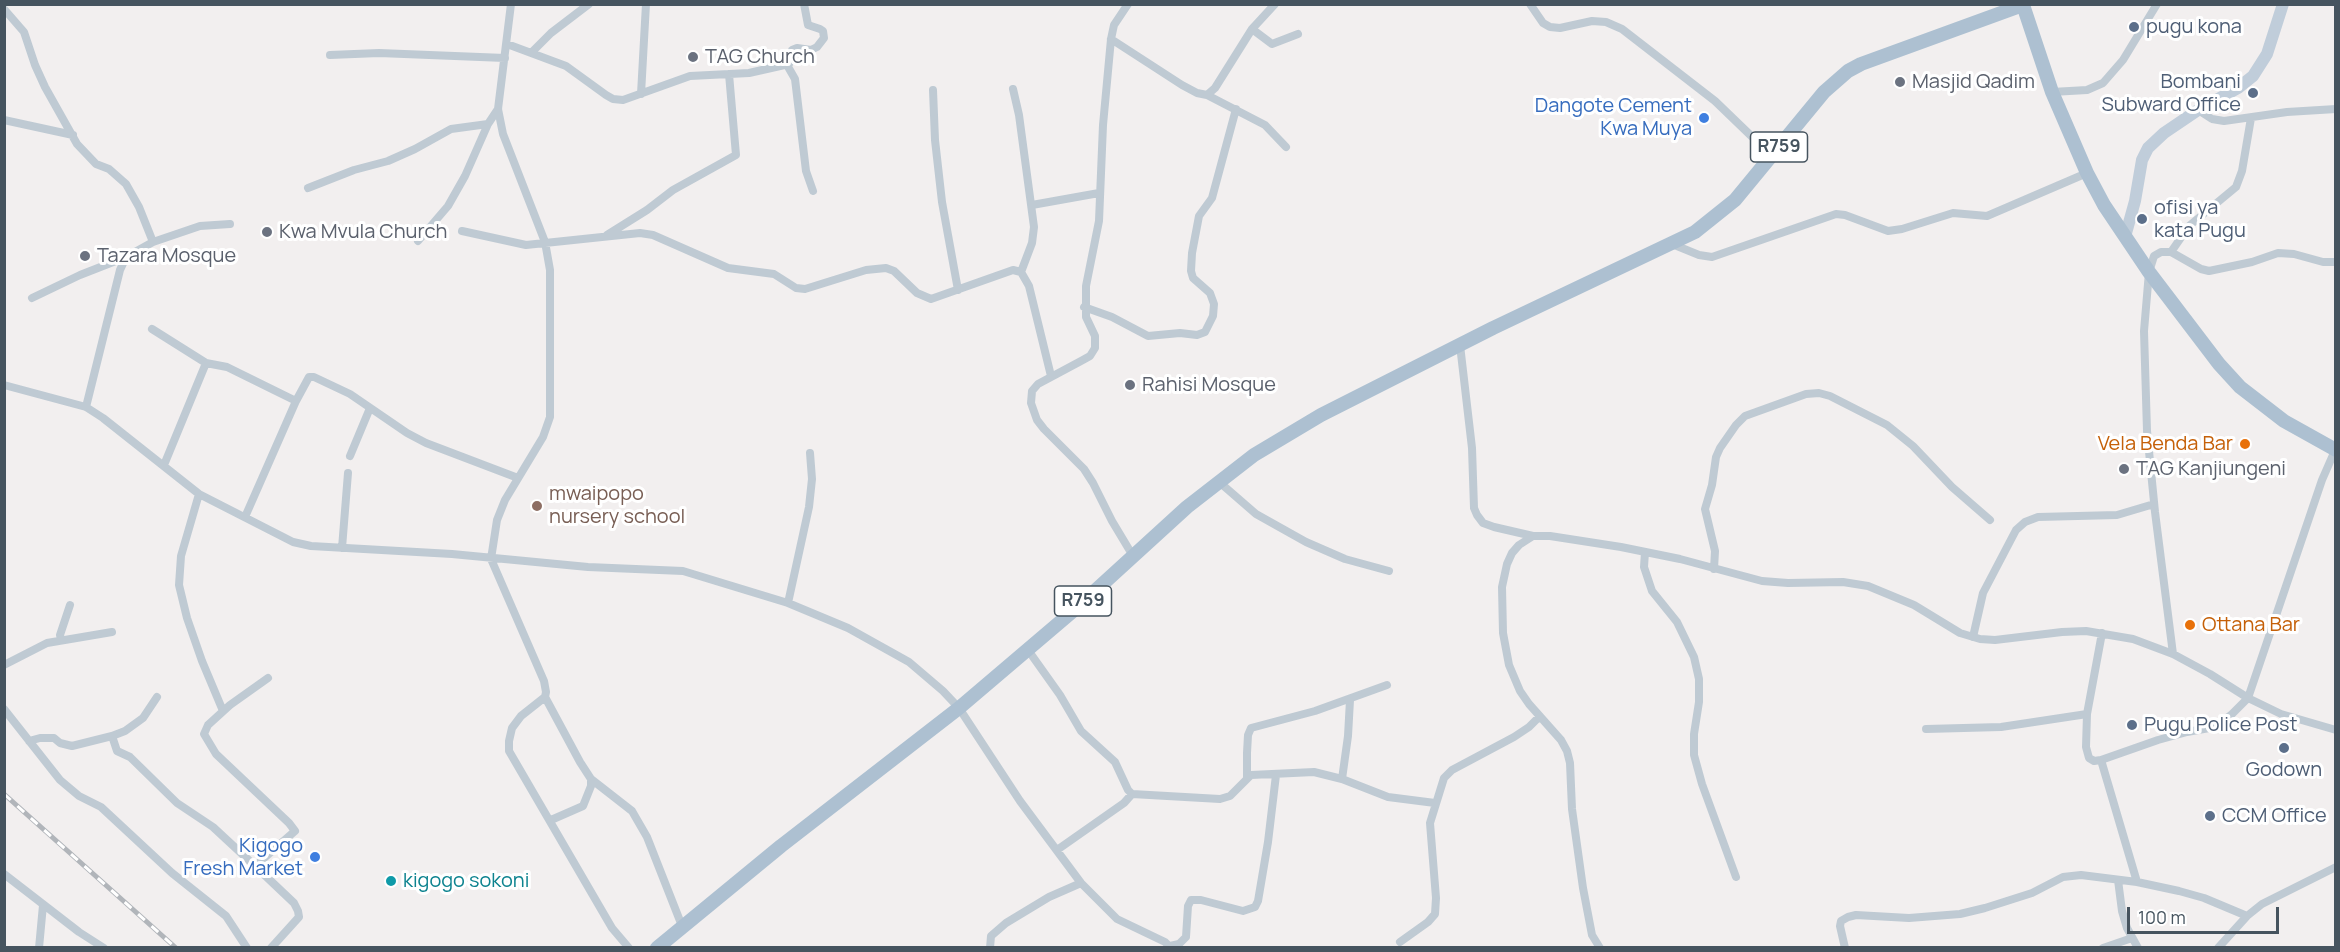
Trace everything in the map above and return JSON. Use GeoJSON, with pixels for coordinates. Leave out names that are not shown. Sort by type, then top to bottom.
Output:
{"type":"FeatureCollection","features":[{"type":"Feature","properties":{"kind":"main road","name":"R759"},"geometry":{"type":"LineString","coordinates":[[657,948],[959,708],[1028,650],[1218,481],[1254,454],[1306,423],[1460,345],[1695,232],[1725,209],[1824,92],[1848,71],[1872,58],[2024,5],[2052,92],[2086,173],[2149,272],[2219,364],[2240,387],[2284,421],[2335,449]]}},
{"type":"Feature","properties":{"kind":"street"},"geometry":{"type":"LineString","coordinates":[[511,4],[498,109],[503,134],[545,242],[550,270],[550,417],[543,437],[505,500],[496,520],[491,560],[544,681],[545,697],[591,779],[632,811],[647,837],[682,926]]}},
{"type":"Feature","properties":{"kind":"street"},"geometry":{"type":"LineString","coordinates":[[531,52],[551,33],[589,4]]}},
{"type":"Feature","properties":{"kind":"street"},"geometry":{"type":"LineString","coordinates":[[641,94],[646,4]]}},
{"type":"Feature","properties":{"kind":"street"},"geometry":{"type":"LineString","coordinates":[[507,44],[566,66],[613,99],[623,100],[690,76],[729,74],[787,65],[791,62],[792,50],[797,48],[811,50],[825,38],[820,29],[808,25],[804,4]]}},
{"type":"Feature","properties":{"kind":"street"},"geometry":{"type":"LineString","coordinates":[[1128,4],[1114,25],[1111,39],[1103,125],[1099,221],[1088,270],[1084,307],[1088,326],[1095,336],[1095,348],[1090,356],[1051,376],[1032,391],[1031,403],[1037,420],[1084,470],[1133,556]]}},
{"type":"Feature","properties":{"kind":"street"},"geometry":{"type":"LineString","coordinates":[[1207,95],[1215,88],[1252,29],[1275,4]]}},
{"type":"Feature","properties":{"kind":"street"},"geometry":{"type":"LineString","coordinates":[[1530,4],[1543,23],[1550,27],[1560,28],[1592,21],[1606,22],[1622,29],[1715,101],[1772,156]]}},
{"type":"Feature","properties":{"kind":"street"},"geometry":{"type":"LineString","coordinates":[[2052,92],[2087,90],[2103,83],[2124,60],[2157,4]]}},
{"type":"Feature","properties":{"kind":"street"},"geometry":{"type":"LineString","coordinates":[[2125,237],[2135,201],[2142,160],[2148,148],[2164,133],[2198,110],[2238,88],[2253,76],[2267,54],[2283,4]]}},
{"type":"Feature","properties":{"kind":"street"},"geometry":{"type":"LineString","coordinates":[[4,9],[24,32],[34,65],[84,153],[96,164],[116,174],[126,184],[140,207],[153,242]]}},
{"type":"Feature","properties":{"kind":"street"},"geometry":{"type":"LineString","coordinates":[[1252,29],[1272,44],[1298,34]]}},
{"type":"Feature","properties":{"kind":"street"},"geometry":{"type":"LineString","coordinates":[[1111,39],[1182,85],[1197,93],[1207,95],[1265,125],[1286,147]]}},
{"type":"Feature","properties":{"kind":"street"},"geometry":{"type":"LineString","coordinates":[[330,55],[380,52],[505,58]]}},
{"type":"Feature","properties":{"kind":"street"},"geometry":{"type":"LineString","coordinates":[[787,65],[795,79],[806,171],[813,191]]}},
{"type":"Feature","properties":{"kind":"street"},"geometry":{"type":"LineString","coordinates":[[601,238],[647,210],[673,190],[736,155],[729,74]]}},
{"type":"Feature","properties":{"kind":"street"},"geometry":{"type":"LineString","coordinates":[[1013,89],[1032,205],[1032,243],[1021,272]]}},
{"type":"Feature","properties":{"kind":"street"},"geometry":{"type":"LineString","coordinates":[[933,90],[942,202],[958,290]]}},
{"type":"Feature","properties":{"kind":"street"},"geometry":{"type":"LineString","coordinates":[[418,241],[448,206],[465,176],[488,124],[498,109]]}},
{"type":"Feature","properties":{"kind":"street"},"geometry":{"type":"LineString","coordinates":[[1084,307],[1112,317],[1148,336],[1180,333],[1197,335],[1205,332],[1213,316],[1214,304],[1210,293],[1193,278],[1192,253],[1199,216],[1212,198],[1236,109]]}},
{"type":"Feature","properties":{"kind":"street"},"geometry":{"type":"LineString","coordinates":[[2198,110],[2212,119],[2224,121],[2287,112],[2336,109]]}},
{"type":"Feature","properties":{"kind":"street"},"geometry":{"type":"LineString","coordinates":[[2171,252],[2189,226],[2236,187],[2242,171],[2251,118]]}},
{"type":"Feature","properties":{"kind":"street"},"geometry":{"type":"LineString","coordinates":[[4,120],[73,135]]}},
{"type":"Feature","properties":{"kind":"street"},"geometry":{"type":"LineString","coordinates":[[308,189],[354,170],[388,161],[451,129],[488,124]]}},
{"type":"Feature","properties":{"kind":"street"},"geometry":{"type":"LineString","coordinates":[[1672,244],[1699,255],[1712,256],[1836,214],[1845,215],[1888,231],[1902,229],[1953,213],[1987,216],[2086,173]]}},
{"type":"Feature","properties":{"kind":"street"},"geometry":{"type":"LineString","coordinates":[[1032,205],[1100,193]]}},
{"type":"Feature","properties":{"kind":"street"},"geometry":{"type":"LineString","coordinates":[[32,298],[80,275],[126,257],[153,242],[200,226],[230,224]]}},
{"type":"Feature","properties":{"kind":"street"},"geometry":{"type":"LineString","coordinates":[[462,231],[526,245],[640,233],[653,235],[728,268],[774,274],[796,288],[806,290],[878,268],[894,271],[917,293],[931,299],[1006,271],[1021,272]]}},
{"type":"Feature","properties":{"kind":"street"},"geometry":{"type":"LineString","coordinates":[[2173,654],[2147,431],[2144,331],[2149,272],[2154,256],[2161,252],[2171,252],[2209,271],[2252,262],[2278,253],[2294,254],[2323,262],[2336,262]]}},
{"type":"Feature","properties":{"kind":"street"},"geometry":{"type":"LineString","coordinates":[[86,407],[113,297],[126,257]]}},
{"type":"Feature","properties":{"kind":"street"},"geometry":{"type":"LineString","coordinates":[[1021,272],[1029,286],[1051,376]]}},
{"type":"Feature","properties":{"kind":"street"},"geometry":{"type":"LineString","coordinates":[[152,329],[206,363],[227,367],[296,400]]}},
{"type":"Feature","properties":{"kind":"street"},"geometry":{"type":"LineString","coordinates":[[1460,345],[1472,448],[1474,508],[1483,523],[1533,537],[1550,536],[1645,552],[1762,581],[1843,582],[1868,586],[1914,605],[1960,633],[1974,637],[1995,640],[2062,632],[2102,633],[2133,639],[2173,654],[2248,698],[2281,714],[2336,730]]}},
{"type":"Feature","properties":{"kind":"street"},"geometry":{"type":"LineString","coordinates":[[164,465],[206,363]]}},
{"type":"Feature","properties":{"kind":"street"},"geometry":{"type":"LineString","coordinates":[[245,518],[296,400],[311,375],[350,394],[407,433],[426,443],[518,478]]}},
{"type":"Feature","properties":{"kind":"street"},"geometry":{"type":"LineString","coordinates":[[4,385],[60,398],[86,407],[199,494],[293,542],[342,548],[452,554],[491,560],[683,571],[788,603],[848,628],[889,649],[928,677],[959,708],[1020,801],[1081,883],[1117,919],[1171,947],[1186,938],[1188,906],[1191,900],[1201,900],[1243,911],[1255,907],[1267,852],[1276,775]]}},
{"type":"Feature","properties":{"kind":"street"},"geometry":{"type":"LineString","coordinates":[[1714,569],[1715,551],[1705,509],[1720,448],[1736,425],[1745,417],[1806,394],[1820,393],[1830,396],[1887,425],[1913,446],[1952,487],[1990,520]]}},
{"type":"Feature","properties":{"kind":"street"},"geometry":{"type":"LineString","coordinates":[[350,456],[370,408]]}},
{"type":"Feature","properties":{"kind":"street"},"geometry":{"type":"LineString","coordinates":[[2102,633],[2087,714],[2087,754],[2089,758],[2094,761],[2101,760],[2158,740],[2214,727],[2231,715],[2248,698],[2322,480],[2335,449]]}},
{"type":"Feature","properties":{"kind":"street"},"geometry":{"type":"LineString","coordinates":[[788,603],[809,507],[812,479],[810,453]]}},
{"type":"Feature","properties":{"kind":"street"},"geometry":{"type":"LineString","coordinates":[[342,548],[348,473]]}},
{"type":"Feature","properties":{"kind":"street"},"geometry":{"type":"LineString","coordinates":[[1218,481],[1256,514],[1306,542],[1346,559],[1389,571]]}},
{"type":"Feature","properties":{"kind":"street"},"geometry":{"type":"LineString","coordinates":[[199,494],[181,556],[179,585],[198,651],[223,711]]}},
{"type":"Feature","properties":{"kind":"street"},"geometry":{"type":"LineString","coordinates":[[1974,637],[1983,593],[2016,530],[2025,522],[2038,517],[2117,515],[2154,504]]}},
{"type":"Feature","properties":{"kind":"street"},"geometry":{"type":"LineString","coordinates":[[1533,537],[1519,545],[1507,564],[1502,587],[1503,633],[1509,665],[1520,691],[1539,717],[1561,740],[1570,763],[1572,809],[1583,888],[1592,935],[1600,948]]}},
{"type":"Feature","properties":{"kind":"street"},"geometry":{"type":"LineString","coordinates":[[1645,552],[1644,567],[1652,591],[1677,622],[1694,657],[1699,679],[1694,755],[1702,784],[1736,877]]}},
{"type":"Feature","properties":{"kind":"street"},"geometry":{"type":"LineString","coordinates":[[61,640],[60,635],[70,605]]}},
{"type":"Feature","properties":{"kind":"street"},"geometry":{"type":"LineString","coordinates":[[4,665],[32,649],[61,640],[112,632]]}},
{"type":"Feature","properties":{"kind":"street"},"geometry":{"type":"LineString","coordinates":[[1028,650],[1060,695],[1081,731],[1115,762],[1132,794],[1220,799],[1230,796],[1247,777],[1256,774],[1314,772],[1342,779],[1388,797],[1435,803]]}},
{"type":"Feature","properties":{"kind":"street"},"geometry":{"type":"LineString","coordinates":[[255,866],[295,831],[216,754],[204,734],[223,711],[268,678]]}},
{"type":"Feature","properties":{"kind":"street"},"geometry":{"type":"LineString","coordinates":[[1247,777],[1246,753],[1251,728],[1350,700],[1387,685]]}},
{"type":"Feature","properties":{"kind":"street"},"geometry":{"type":"LineString","coordinates":[[29,741],[54,738],[60,743],[72,746],[112,736],[142,718],[157,697]]}},
{"type":"Feature","properties":{"kind":"street"},"geometry":{"type":"LineString","coordinates":[[545,697],[521,716],[513,728],[509,751],[612,928],[629,948]]}},
{"type":"Feature","properties":{"kind":"street"},"geometry":{"type":"LineString","coordinates":[[1342,779],[1350,700]]}},
{"type":"Feature","properties":{"kind":"street"},"geometry":{"type":"LineString","coordinates":[[4,709],[60,780],[79,796],[101,807],[172,873],[226,916],[247,948]]}},
{"type":"Feature","properties":{"kind":"street"},"geometry":{"type":"LineString","coordinates":[[1926,729],[2001,727],[2087,714]]}},
{"type":"Feature","properties":{"kind":"street"},"geometry":{"type":"LineString","coordinates":[[1400,942],[1428,922],[1434,914],[1436,898],[1429,833],[1435,803],[1444,778],[1452,770],[1497,748],[1529,727],[1539,717]]}},
{"type":"Feature","properties":{"kind":"street"},"geometry":{"type":"LineString","coordinates":[[112,736],[117,751],[130,757],[177,803],[206,821],[294,903],[299,917],[271,948]]}},
{"type":"Feature","properties":{"kind":"street"},"geometry":{"type":"LineString","coordinates":[[2101,760],[2137,882]]}},
{"type":"Feature","properties":{"kind":"street"},"geometry":{"type":"LineString","coordinates":[[551,820],[583,806],[591,786],[591,779]]}},
{"type":"Feature","properties":{"kind":"street"},"geometry":{"type":"LineString","coordinates":[[1057,850],[1124,804],[1132,794]]}},
{"type":"Feature","properties":{"kind":"street"},"geometry":{"type":"LineString","coordinates":[[2218,948],[2247,916],[2262,904],[2336,867]]}},
{"type":"Feature","properties":{"kind":"street"},"geometry":{"type":"LineString","coordinates":[[4,874],[104,948]]}},
{"type":"Feature","properties":{"kind":"street"},"geometry":{"type":"LineString","coordinates":[[1845,948],[1841,921],[1856,915],[1909,918],[1946,916],[1985,908],[2032,893],[2069,876],[2081,875],[2137,882],[2204,898],[2247,916]]}},
{"type":"Feature","properties":{"kind":"street"},"geometry":{"type":"LineString","coordinates":[[2118,880],[2122,911],[2138,948]]}},
{"type":"Feature","properties":{"kind":"street"},"geometry":{"type":"LineString","coordinates":[[988,946],[991,936],[1006,923],[1049,897],[1081,883]]}},
{"type":"Feature","properties":{"kind":"street"},"geometry":{"type":"LineString","coordinates":[[39,948],[43,905]]}},
{"type":"Feature","properties":{"kind":"street"},"geometry":{"type":"LineString","coordinates":[[2103,948],[2132,938]]}},
{"type":"Feature","properties":{"kind":"railway"},"geometry":{"type":"LineString","coordinates":[[4,794],[176,948]]}},
{"type":"Feature","properties":{"kind":"place","name":"pugu kona"},"geometry":{"type":"Point","coordinates":[2134,27]}},
{"type":"Feature","properties":{"kind":"place","name":"TAG Church"},"geometry":{"type":"Point","coordinates":[693,57]}},
{"type":"Feature","properties":{"kind":"place","name":"Masjid Qadim"},"geometry":{"type":"Point","coordinates":[1900,82]}},
{"type":"Feature","properties":{"kind":"place","name":"Bombani Subward Office"},"geometry":{"type":"Point","coordinates":[2253,93]}},
{"type":"Feature","properties":{"kind":"place","name":"Dangote Cement Kwa Muya"},"geometry":{"type":"Point","coordinates":[1704,118]}},
{"type":"Feature","properties":{"kind":"place","name":"ofisi ya kata Pugu"},"geometry":{"type":"Point","coordinates":[2142,219]}},
{"type":"Feature","properties":{"kind":"place","name":"Kwa Mvula Church"},"geometry":{"type":"Point","coordinates":[267,232]}},
{"type":"Feature","properties":{"kind":"place","name":"Tazara Mosque"},"geometry":{"type":"Point","coordinates":[85,256]}},
{"type":"Feature","properties":{"kind":"place","name":"Rahisi Mosque"},"geometry":{"type":"Point","coordinates":[1130,385]}},
{"type":"Feature","properties":{"kind":"place","name":"Vela Benda Bar"},"geometry":{"type":"Point","coordinates":[2245,444]}},
{"type":"Feature","properties":{"kind":"place","name":"TAG Kanjiungeni"},"geometry":{"type":"Point","coordinates":[2124,469]}},
{"type":"Feature","properties":{"kind":"place","name":"mwaipopo nursery school"},"geometry":{"type":"Point","coordinates":[537,506]}},
{"type":"Feature","properties":{"kind":"place","name":"Ottana Bar"},"geometry":{"type":"Point","coordinates":[2190,625]}},
{"type":"Feature","properties":{"kind":"place","name":"Pugu Police Post"},"geometry":{"type":"Point","coordinates":[2132,725]}},
{"type":"Feature","properties":{"kind":"place","name":"Godown"},"geometry":{"type":"Point","coordinates":[2284,748]}},
{"type":"Feature","properties":{"kind":"place","name":"CCM Office"},"geometry":{"type":"Point","coordinates":[2210,816]}},
{"type":"Feature","properties":{"kind":"place","name":"Kigogo Fresh Market"},"geometry":{"type":"Point","coordinates":[315,857]}},
{"type":"Feature","properties":{"kind":"place","name":"kigogo sokoni"},"geometry":{"type":"Point","coordinates":[391,881]}}]}
